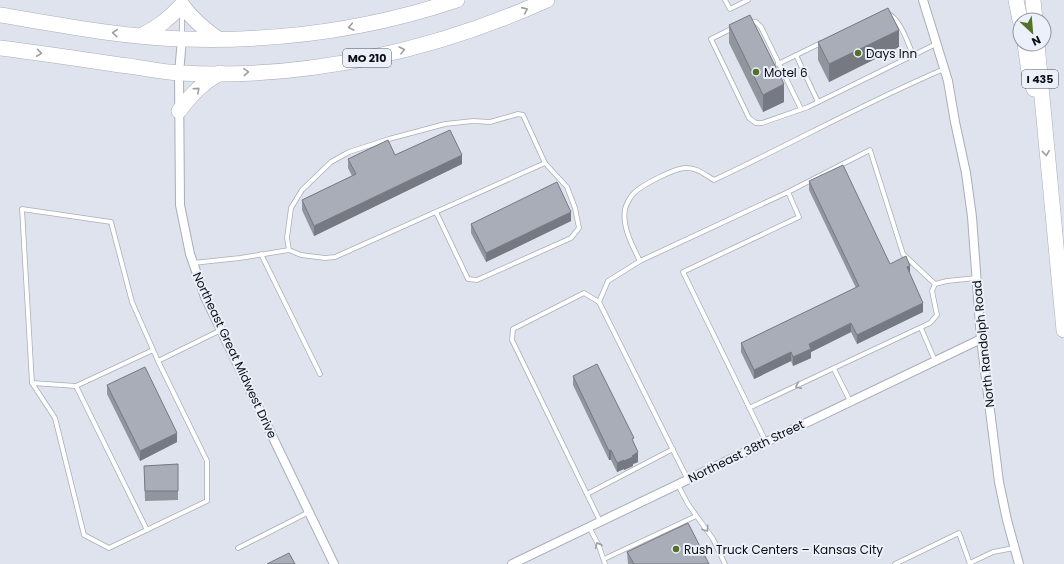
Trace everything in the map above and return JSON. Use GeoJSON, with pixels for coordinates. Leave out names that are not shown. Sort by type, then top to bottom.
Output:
{"type":"FeatureCollection","features":[{"type":"Feature","properties":{"kind":"highway"},"geometry":{"type":"LineString","coordinates":[[0,15],[95,31],[182,39],[218,39],[301,35],[339,30],[418,12],[457,0]]}},
{"type":"Feature","properties":{"kind":"highway","name":"MO 210"},"geometry":{"type":"LineString","coordinates":[[0,48],[179,73],[273,71],[322,66],[420,46],[467,32],[513,15],[547,0]]}},
{"type":"Feature","properties":{"kind":"highway"},"geometry":{"type":"LineString","coordinates":[[1016,0],[1018,12]]}},
{"type":"Feature","properties":{"kind":"highway"},"geometry":{"type":"LineString","coordinates":[[1033,0],[1034,12]]}},
{"type":"Feature","properties":{"kind":"highway"},"geometry":{"type":"LineString","coordinates":[[140,35],[160,26],[182,3],[191,18],[218,39]]}},
{"type":"Feature","properties":{"kind":"highway"},"geometry":{"type":"LineString","coordinates":[[1026,52],[1029,72],[1044,114]]}},
{"type":"Feature","properties":{"kind":"highway","name":"I 435"},"geometry":{"type":"LineString","coordinates":[[1038,52],[1044,114],[1045,142],[1064,330]]}},
{"type":"Feature","properties":{"kind":"highway"},"geometry":{"type":"LineString","coordinates":[[179,111],[191,94],[207,80],[220,73]]}},
{"type":"Feature","properties":{"kind":"street","name":"North Randolph Road"},"geometry":{"type":"LineString","coordinates":[[923,0],[948,82],[966,173],[972,217],[981,338],[999,482],[1014,548],[1020,564]]}},
{"type":"Feature","properties":{"kind":"street","name":"Northeast Great Midwest Drive"},"geometry":{"type":"LineString","coordinates":[[182,39],[179,73],[180,205],[183,226],[193,263],[205,297],[334,564]]}},
{"type":"Feature","properties":{"kind":"street","name":"Northeast 38th Street"},"geometry":{"type":"LineString","coordinates":[[512,564],[981,338]]}},
{"type":"Feature","properties":{"kind":"lane"},"geometry":{"type":"LineString","coordinates":[[725,0],[730,9],[748,0]]}},
{"type":"Feature","properties":{"kind":"lane"},"geometry":{"type":"LineString","coordinates":[[182,3],[182,39]]}},
{"type":"Feature","properties":{"kind":"lane"},"geometry":{"type":"LineString","coordinates":[[881,14],[893,16],[913,55]]}},
{"type":"Feature","properties":{"kind":"lane"},"geometry":{"type":"LineString","coordinates":[[746,21],[756,22],[761,27],[801,109]]}},
{"type":"Feature","properties":{"kind":"lane"},"geometry":{"type":"LineString","coordinates":[[739,25],[711,39],[749,118],[756,123],[762,123],[818,102],[937,44]]}},
{"type":"Feature","properties":{"kind":"lane"},"geometry":{"type":"LineString","coordinates":[[778,64],[824,42]]}},
{"type":"Feature","properties":{"kind":"lane"},"geometry":{"type":"LineString","coordinates":[[796,55],[818,102]]}},
{"type":"Feature","properties":{"kind":"lane"},"geometry":{"type":"LineString","coordinates":[[640,261],[628,236],[624,220],[625,207],[633,194],[643,186],[674,171],[685,168],[695,169],[714,180],[773,153],[904,86],[944,69]]}},
{"type":"Feature","properties":{"kind":"lane"},"geometry":{"type":"LineString","coordinates":[[289,250],[287,238],[291,208],[302,190],[331,162],[349,152],[389,139],[445,124],[458,122],[490,122],[518,114],[523,115],[545,163],[567,187],[575,208],[579,228],[571,238],[477,280],[468,279],[436,212]]}},
{"type":"Feature","properties":{"kind":"lane"},"geometry":{"type":"LineString","coordinates":[[599,302],[608,281],[640,261],[788,192],[870,150],[903,254],[935,284]]}},
{"type":"Feature","properties":{"kind":"lane"},"geometry":{"type":"LineString","coordinates":[[193,263],[289,250],[301,255],[325,258],[335,257],[545,163]]}},
{"type":"Feature","properties":{"kind":"lane"},"geometry":{"type":"LineString","coordinates":[[766,442],[683,272],[799,217],[788,192]]}},
{"type":"Feature","properties":{"kind":"lane"},"geometry":{"type":"LineString","coordinates":[[22,209],[111,222],[132,302],[153,350],[206,461],[207,501],[109,548],[84,535],[55,418],[32,383],[22,209]]}},
{"type":"Feature","properties":{"kind":"lane"},"geometry":{"type":"LineString","coordinates":[[261,254],[320,374]]}},
{"type":"Feature","properties":{"kind":"lane"},"geometry":{"type":"LineString","coordinates":[[935,284],[961,279],[977,278]]}},
{"type":"Feature","properties":{"kind":"lane"},"geometry":{"type":"LineString","coordinates":[[749,408],[930,323],[937,315],[932,291],[935,284]]}},
{"type":"Feature","properties":{"kind":"lane"},"geometry":{"type":"LineString","coordinates":[[600,522],[512,340],[513,329],[584,293],[599,302],[688,480]]}},
{"type":"Feature","properties":{"kind":"lane"},"geometry":{"type":"LineString","coordinates":[[921,328],[935,361]]}},
{"type":"Feature","properties":{"kind":"lane"},"geometry":{"type":"LineString","coordinates":[[158,361],[221,330]]}},
{"type":"Feature","properties":{"kind":"lane"},"geometry":{"type":"LineString","coordinates":[[32,383],[76,386],[153,350]]}},
{"type":"Feature","properties":{"kind":"lane"},"geometry":{"type":"LineString","coordinates":[[834,369],[850,401]]}},
{"type":"Feature","properties":{"kind":"lane"},"geometry":{"type":"LineString","coordinates":[[76,386],[147,530]]}},
{"type":"Feature","properties":{"kind":"lane"},"geometry":{"type":"LineString","coordinates":[[587,494],[673,449]]}},
{"type":"Feature","properties":{"kind":"lane"},"geometry":{"type":"LineString","coordinates":[[677,484],[688,504],[713,539],[725,564]]}},
{"type":"Feature","properties":{"kind":"lane"},"geometry":{"type":"LineString","coordinates":[[238,548],[309,512]]}},
{"type":"Feature","properties":{"kind":"lane"},"geometry":{"type":"LineString","coordinates":[[604,559],[696,516]]}},
{"type":"Feature","properties":{"kind":"lane"},"geometry":{"type":"LineString","coordinates":[[589,527],[600,546],[606,564]]}},
{"type":"Feature","properties":{"kind":"lane"},"geometry":{"type":"LineString","coordinates":[[895,564],[959,533],[970,563],[993,552],[1014,548]]}},
{"type":"Feature","properties":{"kind":"building"},"geometry":{"type":"Polygon","coordinates":[[[888,8],[899,30],[829,64],[818,42],[888,8]]]}},
{"type":"Feature","properties":{"kind":"building"},"geometry":{"type":"Polygon","coordinates":[[[750,15],[784,84],[763,95],[729,25],[750,15]]]}},
{"type":"Feature","properties":{"kind":"building"},"geometry":{"type":"Polygon","coordinates":[[[450,130],[462,155],[314,226],[302,200],[356,174],[348,159],[388,140],[395,155],[450,130]]]}},
{"type":"Feature","properties":{"kind":"building"},"geometry":{"type":"Polygon","coordinates":[[[843,165],[890,264],[906,256],[910,266],[907,267],[923,303],[857,335],[851,323],[809,344],[811,349],[793,357],[791,352],[754,370],[741,343],[859,286],[809,181],[843,165]]]}},
{"type":"Feature","properties":{"kind":"building"},"geometry":{"type":"Polygon","coordinates":[[[557,182],[571,212],[486,253],[471,224],[557,182]]]}},
{"type":"Feature","properties":{"kind":"building"},"geometry":{"type":"Polygon","coordinates":[[[597,364],[634,438],[632,439],[638,452],[632,456],[633,457],[617,463],[611,450],[609,451],[573,376],[597,364]]]}},
{"type":"Feature","properties":{"kind":"building"},"geometry":{"type":"Polygon","coordinates":[[[145,367],[177,433],[140,451],[107,385],[145,367]]]}},
{"type":"Feature","properties":{"kind":"building"},"geometry":{"type":"Polygon","coordinates":[[[178,464],[178,491],[145,491],[144,466],[178,464]]]}},
{"type":"Feature","properties":{"kind":"building"},"geometry":{"type":"Polygon","coordinates":[[[688,523],[709,564],[634,564],[627,552],[688,523]]]}},
{"type":"Feature","properties":{"kind":"building"},"geometry":{"type":"Polygon","coordinates":[[[289,553],[295,564],[267,564],[289,553]]]}},
{"type":"Feature","properties":{"kind":"place","name":"Days Inn"},"geometry":{"type":"Point","coordinates":[858,53]}},
{"type":"Feature","properties":{"kind":"place","name":"Motel 6"},"geometry":{"type":"Point","coordinates":[756,72]}},
{"type":"Feature","properties":{"kind":"place","name":"Rush Truck Centers – Kansas City"},"geometry":{"type":"Point","coordinates":[676,549]}}]}
